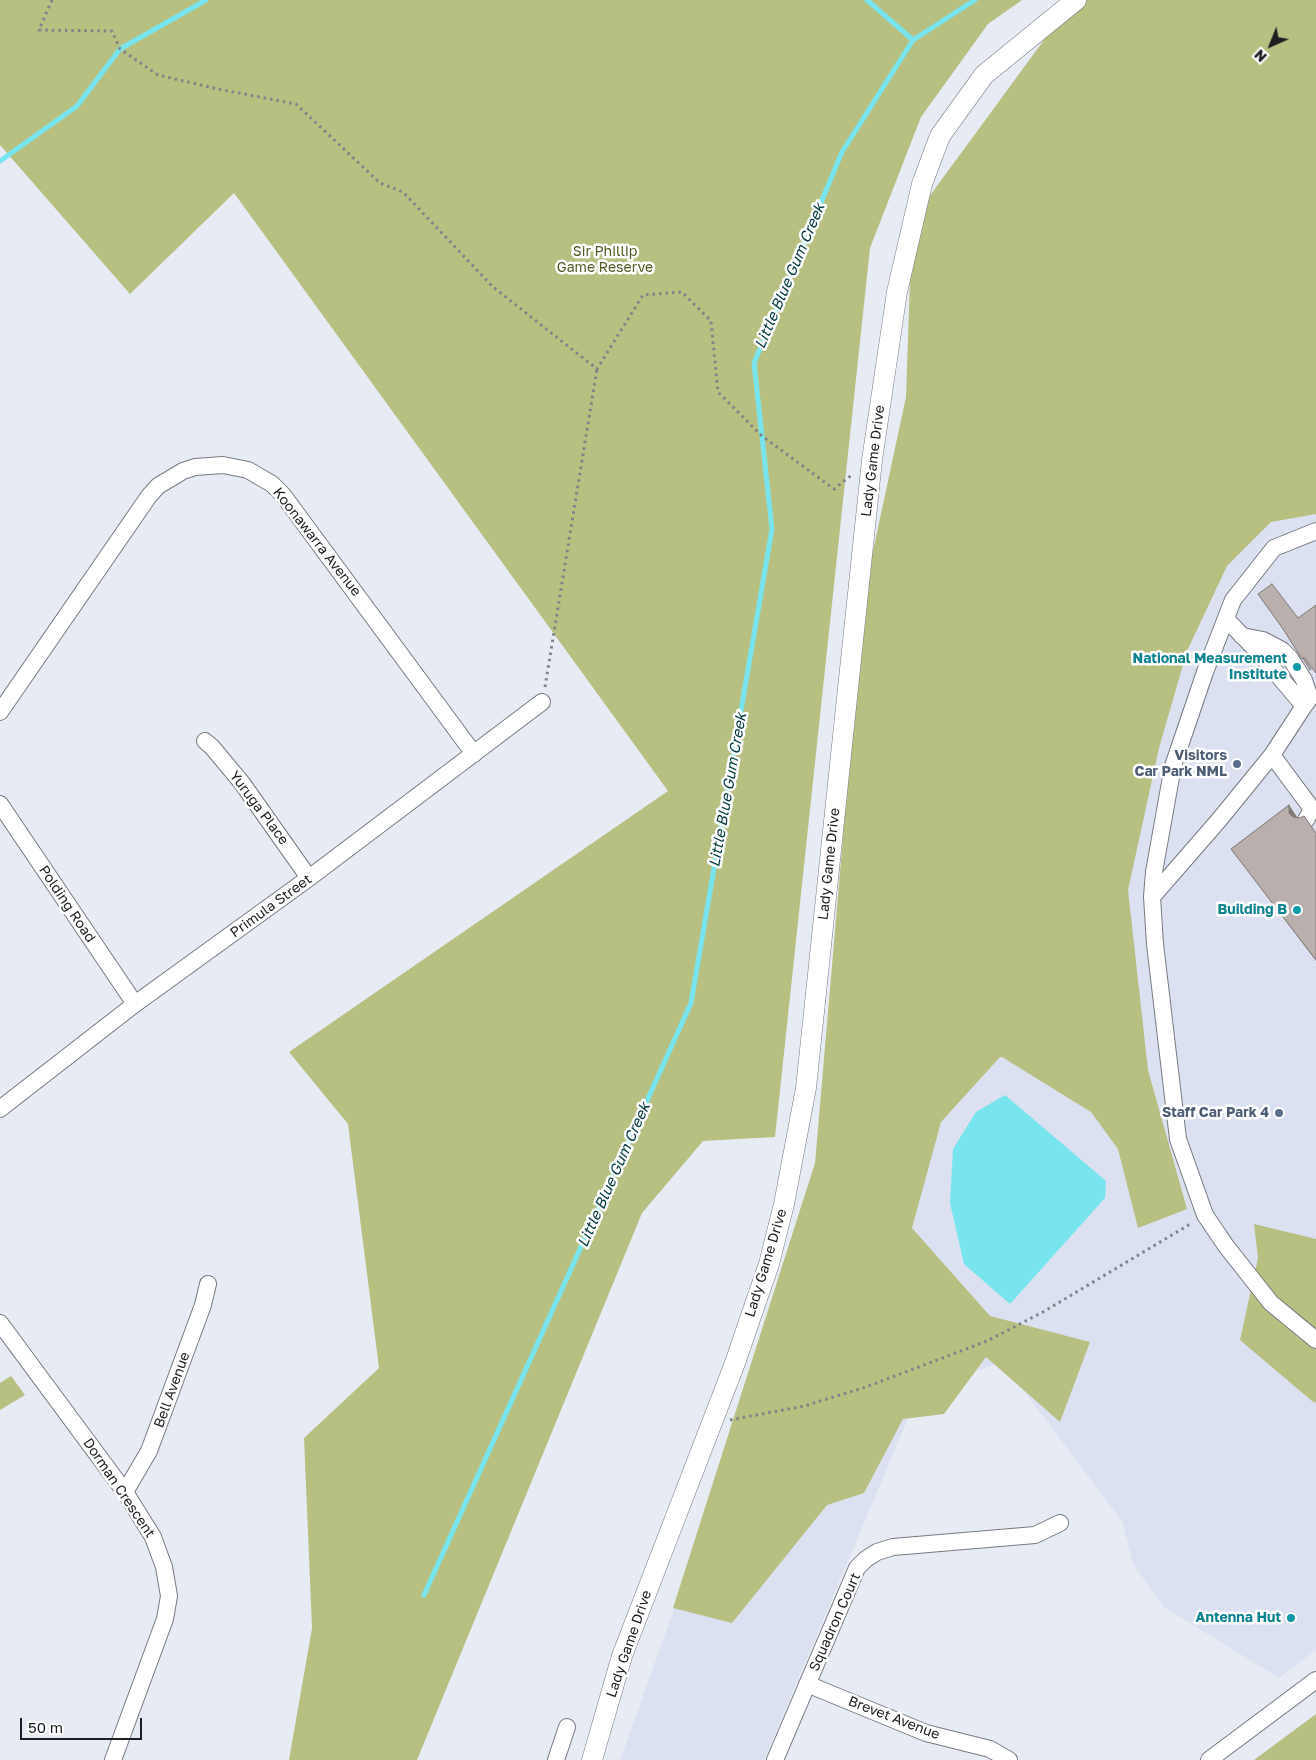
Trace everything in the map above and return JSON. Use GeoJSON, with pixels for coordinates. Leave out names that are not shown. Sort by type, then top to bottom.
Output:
{"type":"FeatureCollection","features":[{"type":"Feature","properties":{"kind":"main road","name":"Lady Game Drive"},"geometry":{"type":"LineString","coordinates":[[592,1760],[622,1656],[735,1363],[769,1264],[784,1204],[806,1088],[872,460],[897,292],[922,184],[940,136],[984,75],[1076,0]]}},
{"type":"Feature","properties":{"kind":"street","name":"Koonawarra Avenue"},"geometry":{"type":"LineString","coordinates":[[0,712],[149,496],[170,478],[183,471],[196,467],[223,465],[248,470],[272,484],[283,495],[474,754]]}},
{"type":"Feature","properties":{"kind":"street"},"geometry":{"type":"LineString","coordinates":[[1316,531],[1274,548],[1234,600],[1173,766],[1154,872],[1152,897],[1155,944],[1178,1139],[1205,1215],[1226,1246],[1271,1303],[1316,1340]]}},
{"type":"Feature","properties":{"kind":"street"},"geometry":{"type":"LineString","coordinates":[[1152,897],[1220,820],[1272,755],[1304,706],[1260,654],[1227,620]]}},
{"type":"Feature","properties":{"kind":"street","name":"Primula Street"},"geometry":{"type":"LineString","coordinates":[[0,1109],[135,1004],[309,878],[542,702]]}},
{"type":"Feature","properties":{"kind":"street","name":"Yuruga Place"},"geometry":{"type":"LineString","coordinates":[[204,741],[212,747],[242,783],[309,878]]}},
{"type":"Feature","properties":{"kind":"street"},"geometry":{"type":"LineString","coordinates":[[1272,755],[1312,809],[1306,820]]}},
{"type":"Feature","properties":{"kind":"street","name":"Polding Road"},"geometry":{"type":"LineString","coordinates":[[0,804],[135,1004]]}},
{"type":"Feature","properties":{"kind":"street","name":"Bell Avenue"},"geometry":{"type":"LineString","coordinates":[[125,1492],[149,1451],[204,1305],[208,1284]]}},
{"type":"Feature","properties":{"kind":"street","name":"Dorman Crescent"},"geometry":{"type":"LineString","coordinates":[[0,1323],[125,1492],[153,1537],[164,1567],[169,1596],[165,1619],[114,1760]]}},
{"type":"Feature","properties":{"kind":"street","name":"Squadron Court"},"geometry":{"type":"LineString","coordinates":[[775,1760],[857,1568],[866,1559],[877,1552],[893,1546],[1035,1535],[1060,1523]]}},
{"type":"Feature","properties":{"kind":"street"},"geometry":{"type":"LineString","coordinates":[[1209,1760],[1316,1680]]}},
{"type":"Feature","properties":{"kind":"street","name":"Brevet Avenue"},"geometry":{"type":"LineString","coordinates":[[807,1684],[926,1733],[990,1749],[1008,1760]]}},
{"type":"Feature","properties":{"kind":"street"},"geometry":{"type":"LineString","coordinates":[[556,1760],[567,1727]]}},
{"type":"Feature","properties":{"kind":"path"},"geometry":{"type":"LineString","coordinates":[[52,0],[39,30],[112,31],[120,49],[158,75],[218,90],[296,104],[380,183],[403,192],[493,287],[597,369]]}},
{"type":"Feature","properties":{"kind":"path"},"geometry":{"type":"LineString","coordinates":[[542,702],[597,369],[643,296],[682,292],[711,320],[718,392],[762,436],[834,489],[872,460]]}},
{"type":"Feature","properties":{"kind":"path"},"geometry":{"type":"LineString","coordinates":[[711,1423],[804,1406],[866,1387],[987,1341],[1043,1312],[1205,1215]]}},
{"type":"Feature","properties":{"kind":"shaded area","name":"National Measurement Institute"},"geometry":{"type":"Polygon","coordinates":[[[1316,360],[1316,1650],[1279,1678],[1164,1607],[1133,1564],[1122,1521],[1002,1362],[920,1390],[764,1760],[620,1760],[696,1548],[1316,360]]]}},
{"type":"Feature","properties":{"kind":"green space","name":"Sir Phillip Game Reserve"},"geometry":{"type":"Polygon","coordinates":[[[0,0],[1022,0],[988,24],[921,117],[870,248],[775,1137],[703,1141],[642,1213],[417,1760],[289,1760],[312,1628],[304,1438],[379,1368],[348,1124],[289,1052],[668,791],[234,193],[130,294],[0,145],[0,0]]]}},
{"type":"Feature","properties":{"kind":"green space"},"geometry":{"type":"Polygon","coordinates":[[[1086,0],[1316,0],[1316,514],[1271,522],[1227,566],[1187,651],[1159,748],[1128,890],[1148,1070],[1187,1209],[1138,1228],[1118,1149],[1091,1112],[1000,1057],[941,1122],[912,1228],[990,1316],[1090,1342],[1060,1422],[986,1357],[944,1414],[903,1419],[864,1493],[827,1505],[732,1623],[673,1608],[815,1163],[864,593],[906,397],[912,220],[1063,14],[1086,0]]]}},
{"type":"Feature","properties":{"kind":"green space"},"geometry":{"type":"Polygon","coordinates":[[[1254,1224],[1316,1239],[1316,1403],[1240,1340],[1258,1258],[1254,1224]]]}},
{"type":"Feature","properties":{"kind":"green space"},"geometry":{"type":"Polygon","coordinates":[[[11,1376],[25,1395],[0,1410],[0,1383],[11,1376]]]}},
{"type":"Feature","properties":{"kind":"green space"},"geometry":{"type":"Polygon","coordinates":[[[1316,1714],[1316,1760],[1254,1760],[1316,1714]]]}},
{"type":"Feature","properties":{"kind":"water"},"geometry":{"type":"Polygon","coordinates":[[[1005,1095],[1106,1181],[1105,1198],[1010,1304],[964,1264],[950,1203],[953,1149],[976,1112],[1005,1095]]]}},
{"type":"Feature","properties":{"kind":"building"},"geometry":{"type":"Polygon","coordinates":[[[1272,584],[1298,618],[1316,605],[1316,673],[1304,657],[1302,659],[1258,594],[1272,584]]]}},
{"type":"Feature","properties":{"kind":"building","name":"Building B"},"geometry":{"type":"Polygon","coordinates":[[[1289,805],[1289,813],[1293,817],[1299,818],[1304,816],[1316,833],[1316,960],[1231,849],[1289,805]]]}},
{"type":"Feature","properties":{"kind":"waterway","name":"Little Blue Gum Creek"},"geometry":{"type":"LineString","coordinates":[[0,161],[77,106],[120,49],[206,0]]}},
{"type":"Feature","properties":{"kind":"waterway"},"geometry":{"type":"LineString","coordinates":[[867,0],[913,40]]}},
{"type":"Feature","properties":{"kind":"waterway","name":"Little Blue Gum Creek"},"geometry":{"type":"LineString","coordinates":[[424,1595],[691,1003],[772,529],[754,363],[842,152],[913,40],[975,0]]}},
{"type":"Feature","properties":{"kind":"place","name":"National Measurement Institute"},"geometry":{"type":"Point","coordinates":[1297,667]}},
{"type":"Feature","properties":{"kind":"place","name":"Visitors Car Park NML"},"geometry":{"type":"Point","coordinates":[1237,764]}},
{"type":"Feature","properties":{"kind":"place","name":"Building B"},"geometry":{"type":"Point","coordinates":[1297,910]}},
{"type":"Feature","properties":{"kind":"place","name":"Staff Car Park 4"},"geometry":{"type":"Point","coordinates":[1279,1113]}},
{"type":"Feature","properties":{"kind":"place","name":"Antenna Hut"},"geometry":{"type":"Point","coordinates":[1291,1618]}}]}
